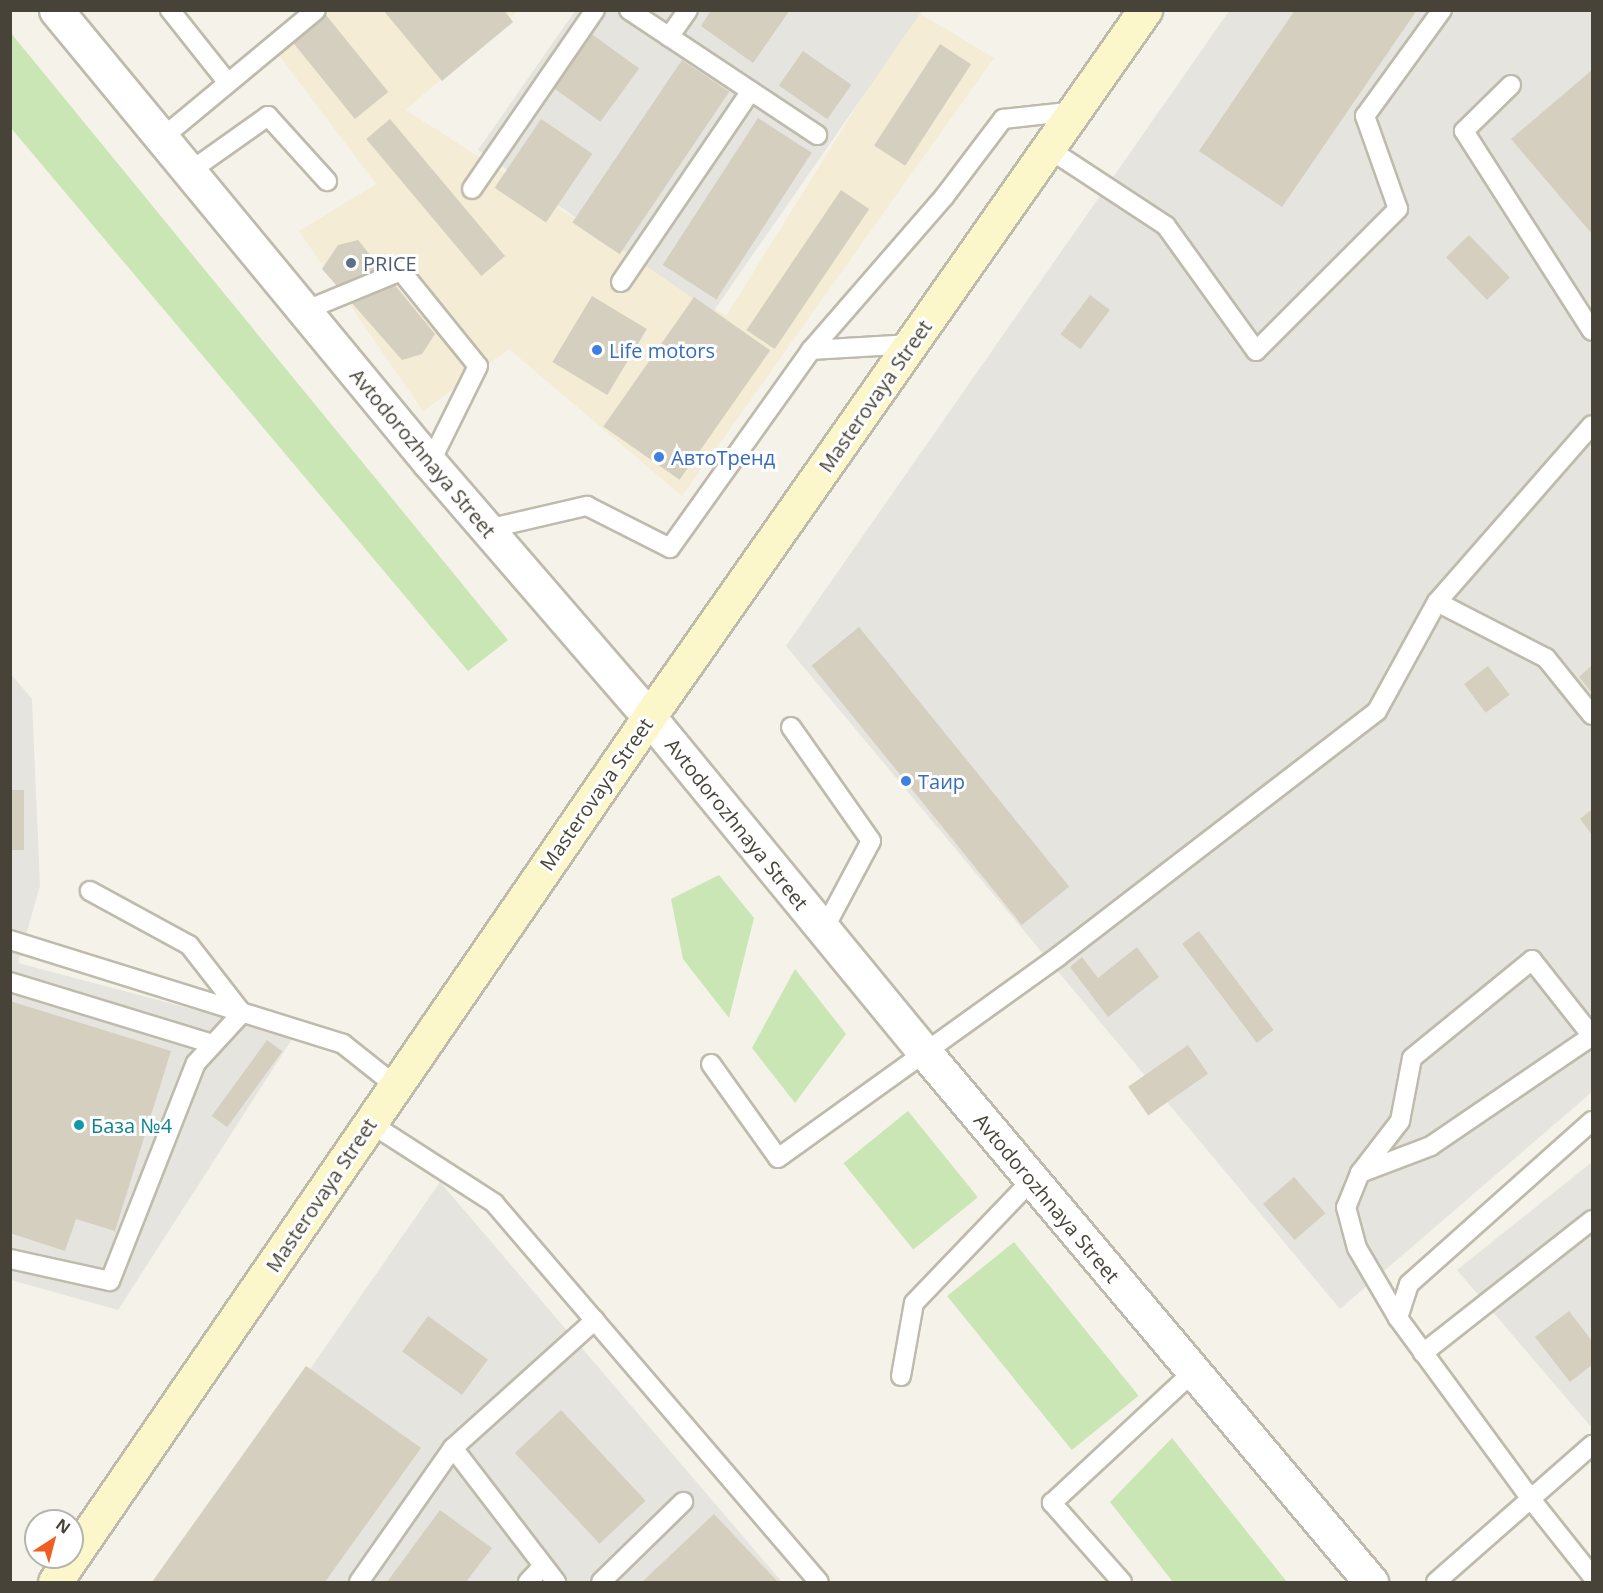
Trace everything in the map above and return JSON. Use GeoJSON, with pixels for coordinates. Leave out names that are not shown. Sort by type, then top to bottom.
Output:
{"type":"FeatureCollection","features":[{"type":"Feature","properties":{"kind":"main road","name":"Masterovaya Street"},"geometry":{"type":"LineString","coordinates":[[55,1582],[649,717],[1145,10]]}},
{"type":"Feature","properties":{"kind":"street","name":"Avtodorozhnaya Street"},"geometry":{"type":"LineString","coordinates":[[56,10],[430,463],[649,717],[923,1050],[1371,1582]]}},
{"type":"Feature","properties":{"kind":"lane"},"geometry":{"type":"LineString","coordinates":[[170,10],[228,83]]}},
{"type":"Feature","properties":{"kind":"lane"},"geometry":{"type":"LineString","coordinates":[[162,138],[316,10]]}},
{"type":"Feature","properties":{"kind":"lane"},"geometry":{"type":"LineString","coordinates":[[472,189],[595,10]]}},
{"type":"Feature","properties":{"kind":"lane"},"geometry":{"type":"LineString","coordinates":[[630,10],[817,135]]}},
{"type":"Feature","properties":{"kind":"lane"},"geometry":{"type":"LineString","coordinates":[[669,37],[688,10]]}},
{"type":"Feature","properties":{"kind":"lane"},"geometry":{"type":"LineString","coordinates":[[1049,149],[1166,226],[1256,351],[1398,208],[1365,116],[1442,10]]}},
{"type":"Feature","properties":{"kind":"lane"},"geometry":{"type":"LineString","coordinates":[[1511,85],[1464,131],[1593,331]]}},
{"type":"Feature","properties":{"kind":"lane"},"geometry":{"type":"LineString","coordinates":[[621,282],[751,91]]}},
{"type":"Feature","properties":{"kind":"lane"},"geometry":{"type":"LineString","coordinates":[[487,529],[587,506],[670,548],[812,350],[944,197],[1003,119],[1075,111]]}},
{"type":"Feature","properties":{"kind":"lane"},"geometry":{"type":"LineString","coordinates":[[189,172],[268,116],[327,181]]}},
{"type":"Feature","properties":{"kind":"lane"},"geometry":{"type":"LineString","coordinates":[[303,311],[401,271],[478,366],[430,463]]}},
{"type":"Feature","properties":{"kind":"lane"},"geometry":{"type":"LineString","coordinates":[[812,350],[912,344]]}},
{"type":"Feature","properties":{"kind":"lane"},"geometry":{"type":"LineString","coordinates":[[711,1064],[778,1158],[923,1050],[1059,956],[1377,711],[1437,602],[1593,425]]}},
{"type":"Feature","properties":{"kind":"lane"},"geometry":{"type":"LineString","coordinates":[[1437,602],[1546,658],[1593,716]]}},
{"type":"Feature","properties":{"kind":"lane"},"geometry":{"type":"LineString","coordinates":[[791,727],[871,840],[824,929]]}},
{"type":"Feature","properties":{"kind":"lane"},"geometry":{"type":"LineString","coordinates":[[90,891],[189,945],[242,1012]]}},
{"type":"Feature","properties":{"kind":"lane"},"geometry":{"type":"LineString","coordinates":[[10,940],[343,1044],[396,1086]]}},
{"type":"Feature","properties":{"kind":"lane"},"geometry":{"type":"LineString","coordinates":[[1360,1173],[1431,1146],[1593,1036],[1532,960],[1412,1058],[1400,1121],[1360,1173],[1347,1207],[1357,1248],[1398,1318],[1530,1498],[1593,1576]]}},
{"type":"Feature","properties":{"kind":"lane"},"geometry":{"type":"LineString","coordinates":[[10,982],[213,1044]]}},
{"type":"Feature","properties":{"kind":"lane"},"geometry":{"type":"LineString","coordinates":[[10,1259],[111,1281],[196,1063],[242,1012]]}},
{"type":"Feature","properties":{"kind":"lane"},"geometry":{"type":"LineString","coordinates":[[1398,1318],[1409,1284],[1593,1121]]}},
{"type":"Feature","properties":{"kind":"lane"},"geometry":{"type":"LineString","coordinates":[[370,1123],[494,1203],[819,1582]]}},
{"type":"Feature","properties":{"kind":"lane"},"geometry":{"type":"LineString","coordinates":[[901,1376],[914,1303],[1032,1180]]}},
{"type":"Feature","properties":{"kind":"lane"},"geometry":{"type":"LineString","coordinates":[[1424,1353],[1593,1220]]}},
{"type":"Feature","properties":{"kind":"lane"},"geometry":{"type":"LineString","coordinates":[[359,1582],[453,1448],[595,1320]]}},
{"type":"Feature","properties":{"kind":"lane"},"geometry":{"type":"LineString","coordinates":[[1122,1582],[1052,1503],[1193,1372]]}},
{"type":"Feature","properties":{"kind":"lane"},"geometry":{"type":"LineString","coordinates":[[453,1448],[555,1582]]}},
{"type":"Feature","properties":{"kind":"lane"},"geometry":{"type":"LineString","coordinates":[[1436,1582],[1530,1498],[1591,1448]]}},
{"type":"Feature","properties":{"kind":"lane"},"geometry":{"type":"LineString","coordinates":[[601,1582],[683,1502]]}},
{"type":"Feature","properties":{"kind":"lane"},"geometry":{"type":"LineString","coordinates":[[528,1582],[542,1567]]}},
{"type":"Feature","properties":{"kind":"shaded area"},"geometry":{"type":"Polygon","coordinates":[[[331,11],[518,11],[406,110],[726,316],[916,11],[994,58],[682,496],[509,349],[423,411],[299,231],[376,184],[278,54],[331,11]]]}},
{"type":"Feature","properties":{"kind":"shaded area"},"geometry":{"type":"Polygon","coordinates":[[[575,11],[922,11],[713,312],[478,150],[575,11]]]}},
{"type":"Feature","properties":{"kind":"shaded area"},"geometry":{"type":"Polygon","coordinates":[[[1229,11],[1592,11],[1592,1092],[1340,1309],[786,646],[1229,11]]]}},
{"type":"Feature","properties":{"kind":"shaded area"},"geometry":{"type":"Polygon","coordinates":[[[10,673],[32,699],[40,886],[18,963],[294,1036],[118,1310],[11,1280],[10,673]]]}},
{"type":"Feature","properties":{"kind":"shaded area"},"geometry":{"type":"Polygon","coordinates":[[[1592,1162],[1592,1428],[1457,1270],[1592,1162]]]}},
{"type":"Feature","properties":{"kind":"shaded area"},"geometry":{"type":"Polygon","coordinates":[[[440,1182],[782,1582],[162,1582],[440,1182]]]}},
{"type":"Feature","properties":{"kind":"green space"},"geometry":{"type":"Polygon","coordinates":[[[10,32],[508,640],[468,671],[11,128],[10,32]]]}},
{"type":"Feature","properties":{"kind":"green space"},"geometry":{"type":"Polygon","coordinates":[[[719,875],[754,918],[729,1018],[683,959],[671,899],[719,875]]]}},
{"type":"Feature","properties":{"kind":"green space"},"geometry":{"type":"Polygon","coordinates":[[[795,969],[846,1034],[795,1103],[752,1048],[795,969]]]}},
{"type":"Feature","properties":{"kind":"green space"},"geometry":{"type":"Polygon","coordinates":[[[908,1111],[978,1197],[913,1249],[843,1163],[908,1111]]]}},
{"type":"Feature","properties":{"kind":"green space"},"geometry":{"type":"Polygon","coordinates":[[[1014,1242],[1139,1396],[1072,1450],[947,1296],[1014,1242]]]}},
{"type":"Feature","properties":{"kind":"green space"},"geometry":{"type":"Polygon","coordinates":[[[1172,1438],[1287,1582],[1173,1582],[1110,1502],[1172,1438]]]}},
{"type":"Feature","properties":{"kind":"building"},"geometry":{"type":"Polygon","coordinates":[[[383,10],[504,10],[513,22],[442,81],[383,10]]]}},
{"type":"Feature","properties":{"kind":"building"},"geometry":{"type":"Polygon","coordinates":[[[711,10],[790,10],[753,63],[701,26],[711,10]]]}},
{"type":"Feature","properties":{"kind":"building"},"geometry":{"type":"Polygon","coordinates":[[[1295,10],[1417,10],[1282,207],[1199,151],[1295,10]]]}},
{"type":"Feature","properties":{"kind":"building"},"geometry":{"type":"Polygon","coordinates":[[[326,15],[388,92],[355,119],[293,42],[326,15]]]}},
{"type":"Feature","properties":{"kind":"building"},"geometry":{"type":"Polygon","coordinates":[[[589,32],[639,68],[600,122],[550,85],[589,32]]]}},
{"type":"Feature","properties":{"kind":"building"},"geometry":{"type":"Polygon","coordinates":[[[940,44],[971,64],[905,166],[874,145],[940,44]]]}},
{"type":"Feature","properties":{"kind":"building"},"geometry":{"type":"Polygon","coordinates":[[[803,51],[851,85],[827,119],[779,85],[803,51]]]}},
{"type":"Feature","properties":{"kind":"building"},"geometry":{"type":"Polygon","coordinates":[[[682,60],[729,92],[620,254],[572,222],[682,60]]]}},
{"type":"Feature","properties":{"kind":"building"},"geometry":{"type":"Polygon","coordinates":[[[1592,70],[1592,234],[1511,139],[1592,70]]]}},
{"type":"Feature","properties":{"kind":"building"},"geometry":{"type":"Polygon","coordinates":[[[758,118],[812,153],[716,300],[663,265],[758,118]]]}},
{"type":"Feature","properties":{"kind":"building"},"geometry":{"type":"Polygon","coordinates":[[[390,119],[505,256],[481,276],[366,139],[390,119]]]}},
{"type":"Feature","properties":{"kind":"building"},"geometry":{"type":"Polygon","coordinates":[[[541,119],[592,154],[546,222],[495,188],[541,119]]]}},
{"type":"Feature","properties":{"kind":"building"},"geometry":{"type":"Polygon","coordinates":[[[841,190],[869,209],[775,349],[746,330],[841,190]]]}},
{"type":"Feature","properties":{"kind":"building"},"geometry":{"type":"Polygon","coordinates":[[[1469,235],[1510,277],[1487,300],[1446,257],[1469,235]]]}},
{"type":"Feature","properties":{"kind":"building"},"geometry":{"type":"Polygon","coordinates":[[[358,240],[435,334],[422,354],[402,360],[322,269],[338,245],[358,240]]]}},
{"type":"Feature","properties":{"kind":"building"},"geometry":{"type":"Polygon","coordinates":[[[1090,295],[1110,310],[1080,349],[1061,334],[1090,295]]]}},
{"type":"Feature","properties":{"kind":"building"},"geometry":{"type":"Polygon","coordinates":[[[592,296],[647,329],[607,395],[552,362],[592,296]]]}},
{"type":"Feature","properties":{"kind":"building"},"geometry":{"type":"Polygon","coordinates":[[[694,297],[770,350],[680,480],[603,426],[694,297]]]}},
{"type":"Feature","properties":{"kind":"building"},"geometry":{"type":"Polygon","coordinates":[[[859,627],[1069,887],[1022,925],[812,665],[859,627]]]}},
{"type":"Feature","properties":{"kind":"building"},"geometry":{"type":"Polygon","coordinates":[[[1592,665],[1592,693],[1579,677],[1592,665]]]}},
{"type":"Feature","properties":{"kind":"building"},"geometry":{"type":"Polygon","coordinates":[[[1488,666],[1510,695],[1486,713],[1464,684],[1488,666]]]}},
{"type":"Feature","properties":{"kind":"building"},"geometry":{"type":"Polygon","coordinates":[[[10,790],[24,790],[24,850],[10,850],[10,790]]]}},
{"type":"Feature","properties":{"kind":"building"},"geometry":{"type":"Polygon","coordinates":[[[1592,809],[1592,835],[1580,819],[1592,809]]]}},
{"type":"Feature","properties":{"kind":"building"},"geometry":{"type":"Polygon","coordinates":[[[1199,931],[1274,1030],[1257,1043],[1182,944],[1199,931]]]}},
{"type":"Feature","properties":{"kind":"building"},"geometry":{"type":"Polygon","coordinates":[[[1137,947],[1159,977],[1108,1017],[1070,967],[1082,957],[1098,978],[1137,947]]]}},
{"type":"Feature","properties":{"kind":"building","name":"База №4"},"geometry":{"type":"Polygon","coordinates":[[[10,1001],[171,1051],[115,1231],[76,1219],[65,1251],[10,1233],[10,1001]]]}},
{"type":"Feature","properties":{"kind":"building"},"geometry":{"type":"Polygon","coordinates":[[[267,1040],[282,1051],[227,1127],[212,1116],[267,1040]]]}},
{"type":"Feature","properties":{"kind":"building"},"geometry":{"type":"Polygon","coordinates":[[[1188,1045],[1208,1074],[1148,1116],[1128,1087],[1188,1045]]]}},
{"type":"Feature","properties":{"kind":"building"},"geometry":{"type":"Polygon","coordinates":[[[1294,1177],[1325,1213],[1295,1240],[1263,1204],[1294,1177]]]}},
{"type":"Feature","properties":{"kind":"building"},"geometry":{"type":"Polygon","coordinates":[[[1569,1311],[1592,1341],[1592,1365],[1570,1382],[1535,1337],[1569,1311]]]}},
{"type":"Feature","properties":{"kind":"building"},"geometry":{"type":"Polygon","coordinates":[[[428,1316],[488,1359],[462,1395],[402,1352],[428,1316]]]}},
{"type":"Feature","properties":{"kind":"building"},"geometry":{"type":"Polygon","coordinates":[[[306,1366],[421,1448],[325,1582],[152,1582],[306,1366]]]}},
{"type":"Feature","properties":{"kind":"building"},"geometry":{"type":"Polygon","coordinates":[[[561,1410],[646,1501],[599,1544],[515,1453],[561,1410]]]}},
{"type":"Feature","properties":{"kind":"building"},"geometry":{"type":"Polygon","coordinates":[[[440,1510],[492,1548],[466,1582],[387,1582],[440,1510]]]}},
{"type":"Feature","properties":{"kind":"building"},"geometry":{"type":"Polygon","coordinates":[[[714,1514],[778,1582],[643,1581],[714,1514]]]}},
{"type":"Feature","properties":{"kind":"place","name":"PRICE"},"geometry":{"type":"Point","coordinates":[351,263]}},
{"type":"Feature","properties":{"kind":"place","name":"Life motors"},"geometry":{"type":"Point","coordinates":[597,350]}},
{"type":"Feature","properties":{"kind":"place","name":"АвтоТренд"},"geometry":{"type":"Point","coordinates":[659,457]}},
{"type":"Feature","properties":{"kind":"place","name":"Таир"},"geometry":{"type":"Point","coordinates":[906,781]}},
{"type":"Feature","properties":{"kind":"place","name":"База №4"},"geometry":{"type":"Point","coordinates":[79,1125]}}]}
